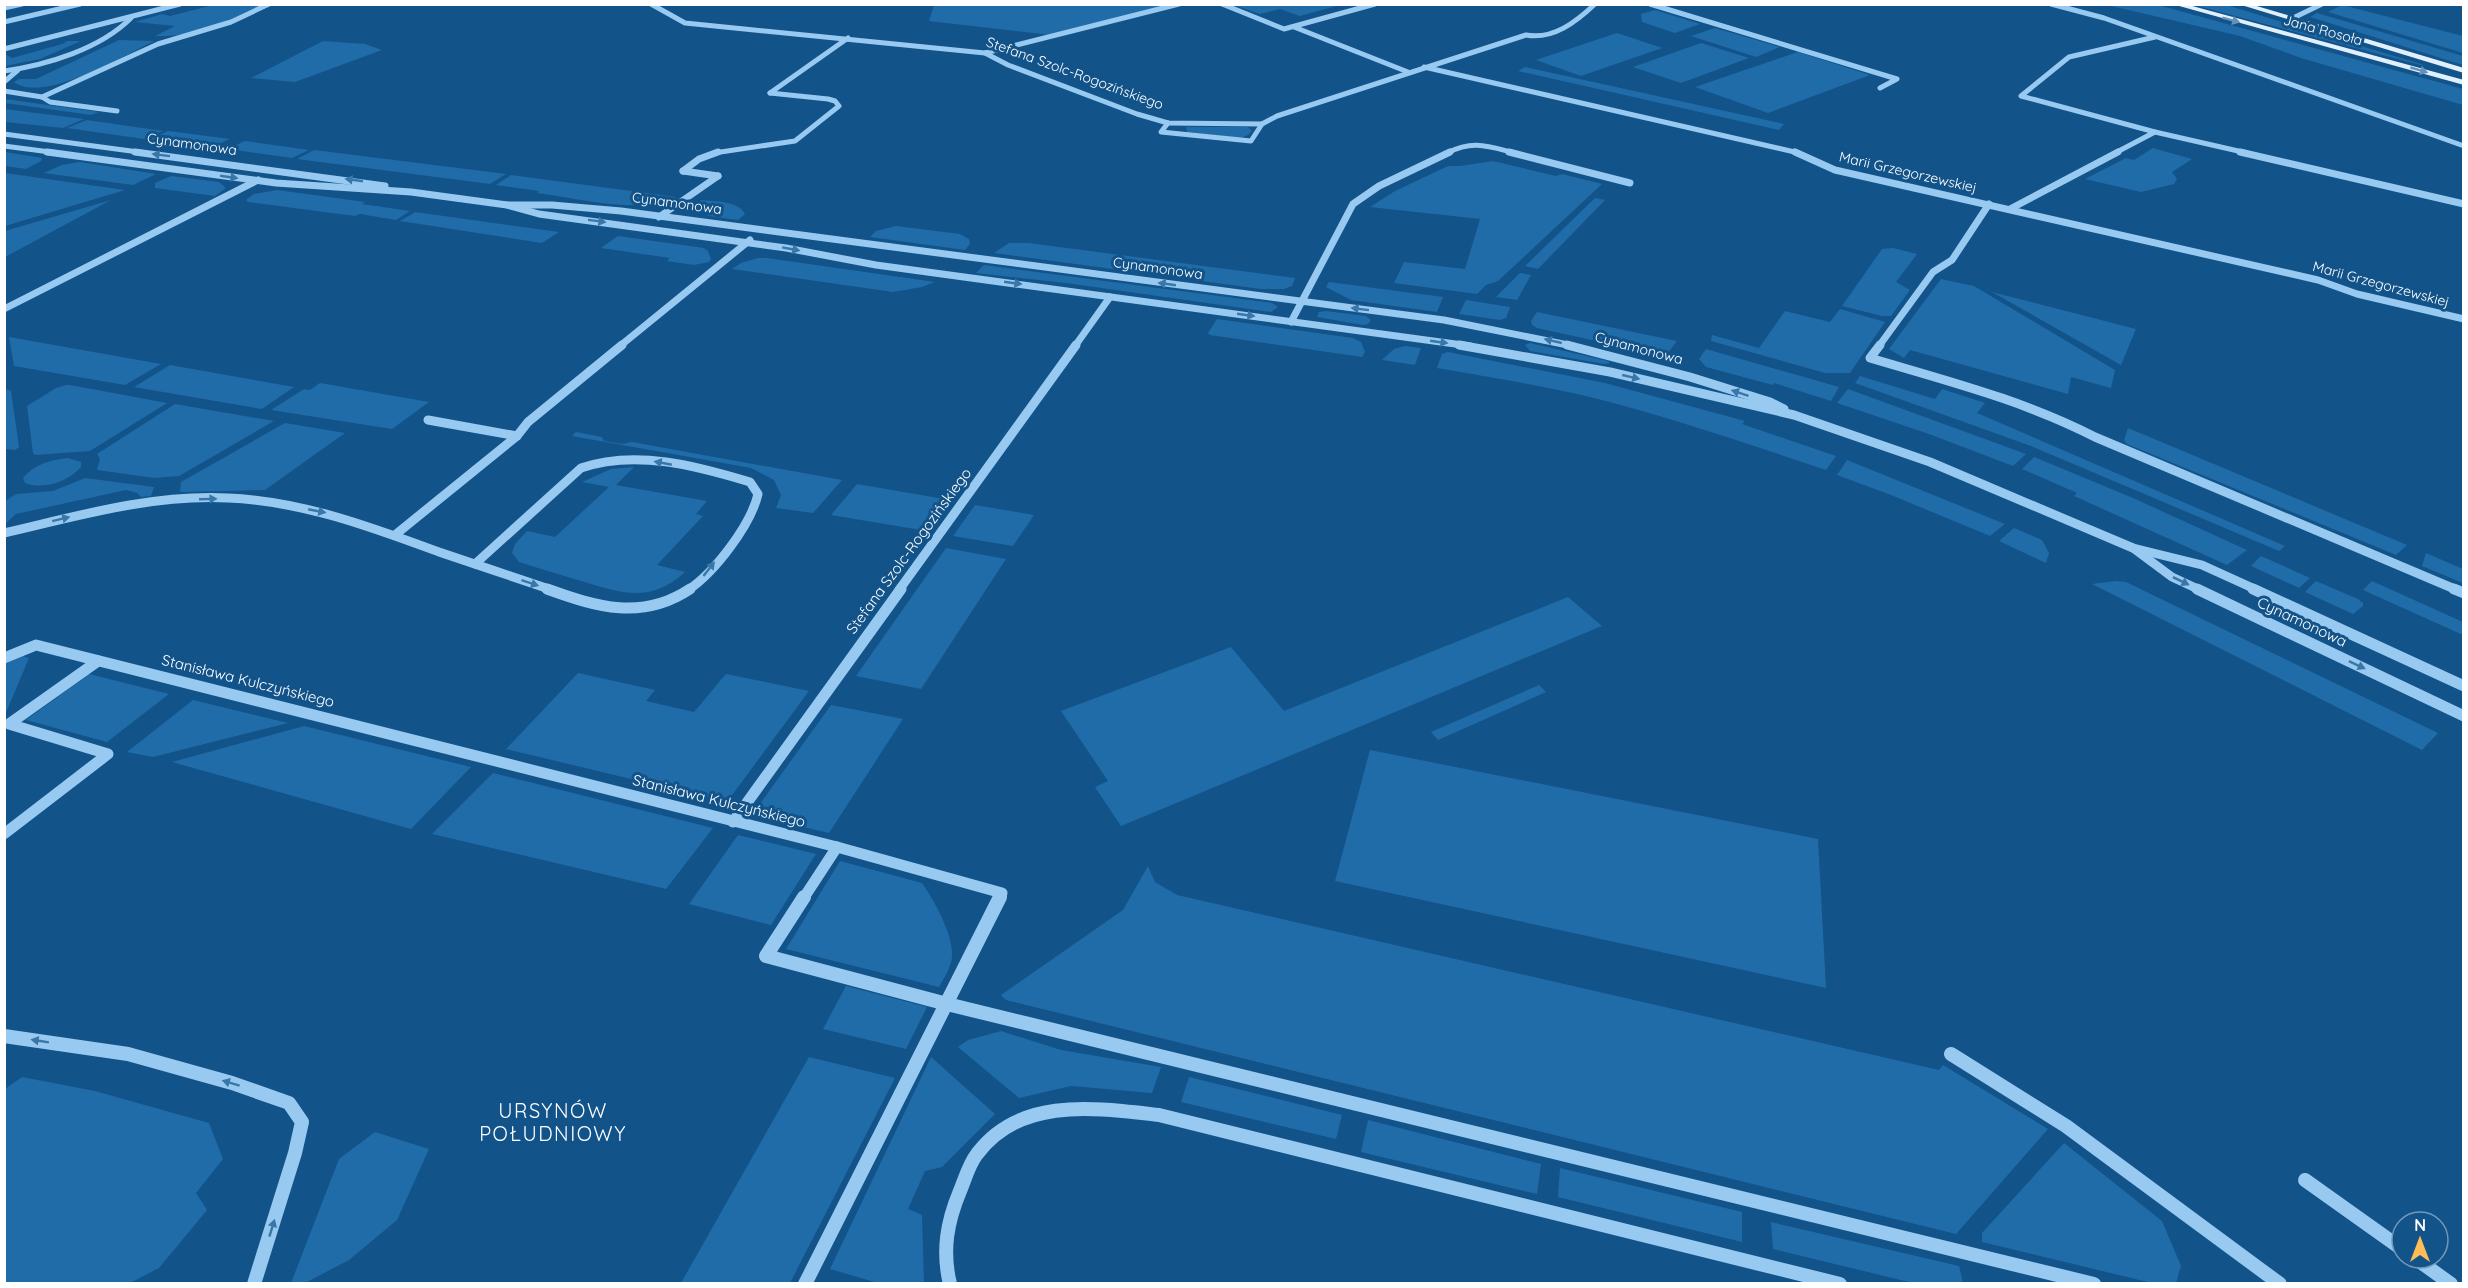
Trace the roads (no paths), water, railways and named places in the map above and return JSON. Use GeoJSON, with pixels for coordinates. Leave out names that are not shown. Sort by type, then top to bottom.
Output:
{"type":"FeatureCollection","features":[{"type":"Feature","properties":{"kind":"main road","name":"Jana Rosoła"},"geometry":{"type":"LineString","coordinates":[[2175,4],[2463,83]]}},
{"type":"Feature","properties":{"kind":"main road","name":"Jana Rosoła"},"geometry":{"type":"LineString","coordinates":[[2241,4],[2463,71]]}},
{"type":"Feature","properties":{"kind":"street"},"geometry":{"type":"LineString","coordinates":[[4,8],[22,4]]}},
{"type":"Feature","properties":{"kind":"street"},"geometry":{"type":"LineString","coordinates":[[4,22],[80,4]]}},
{"type":"Feature","properties":{"kind":"street"},"geometry":{"type":"LineString","coordinates":[[4,49],[180,4]]}},
{"type":"Feature","properties":{"kind":"street"},"geometry":{"type":"LineString","coordinates":[[42,97],[158,44],[231,22],[269,4]]}},
{"type":"Feature","properties":{"kind":"street","name":"Stefana Szolc-Rogozińskiego"},"geometry":{"type":"LineString","coordinates":[[651,4],[685,22],[985,53],[1008,65],[1137,114],[1168,123],[1161,132],[1251,141],[1262,124]]}},
{"type":"Feature","properties":{"kind":"street"},"geometry":{"type":"LineString","coordinates":[[985,53],[1179,4]]}},
{"type":"Feature","properties":{"kind":"street"},"geometry":{"type":"LineString","coordinates":[[1222,4],[1284,30],[1375,4]]}},
{"type":"Feature","properties":{"kind":"street"},"geometry":{"type":"LineString","coordinates":[[1168,123],[1262,124],[1277,116],[1408,72],[1526,35],[1534,38],[1562,29],[1595,4]]}},
{"type":"Feature","properties":{"kind":"street"},"geometry":{"type":"LineString","coordinates":[[1650,4],[1897,79],[1880,88]]}},
{"type":"Feature","properties":{"kind":"street"},"geometry":{"type":"LineString","coordinates":[[2051,4],[2104,18],[2463,146]]}},
{"type":"Feature","properties":{"kind":"street"},"geometry":{"type":"LineString","coordinates":[[2291,19],[2322,4]]}},
{"type":"Feature","properties":{"kind":"street"},"geometry":{"type":"LineString","coordinates":[[4,71],[19,70],[46,63],[107,36],[131,17]]}},
{"type":"Feature","properties":{"kind":"street"},"geometry":{"type":"LineString","coordinates":[[1294,27],[1408,72]]}},
{"type":"Feature","properties":{"kind":"street"},"geometry":{"type":"LineString","coordinates":[[2155,37],[2069,57],[2021,96],[2155,132],[2463,204]]}},
{"type":"Feature","properties":{"kind":"street"},"geometry":{"type":"LineString","coordinates":[[645,228],[718,176],[682,171],[699,159],[720,151],[766,147],[795,141],[839,106],[835,101],[828,99],[770,93],[848,38]]}},
{"type":"Feature","properties":{"kind":"street","name":"Marii Grzegorzewskiej"},"geometry":{"type":"LineString","coordinates":[[1424,67],[1796,152],[1835,170],[2318,280],[2357,294],[2463,319]]}},
{"type":"Feature","properties":{"kind":"street"},"geometry":{"type":"LineString","coordinates":[[4,82],[19,70]]}},
{"type":"Feature","properties":{"kind":"street"},"geometry":{"type":"LineString","coordinates":[[4,91],[42,97],[50,102],[117,111]]}},
{"type":"Feature","properties":{"kind":"street"},"geometry":{"type":"LineString","coordinates":[[2010,209],[2155,132]]}},
{"type":"Feature","properties":{"kind":"street","name":"Cynamonowa"},"geometry":{"type":"LineString","coordinates":[[4,134],[371,183],[411,192],[507,205],[552,206],[661,216],[1444,320],[1534,336],[1618,356],[1770,402],[1794,415]]}},
{"type":"Feature","properties":{"kind":"street","name":"Cynamonowa"},"geometry":{"type":"LineString","coordinates":[[4,146],[258,180],[344,189],[411,192]]}},
{"type":"Feature","properties":{"kind":"street"},"geometry":{"type":"LineString","coordinates":[[72,155],[93,146]]}},
{"type":"Feature","properties":{"kind":"street"},"geometry":{"type":"LineString","coordinates":[[1291,322],[1353,204],[1379,186],[1464,146],[1490,147],[1630,183]]}},
{"type":"Feature","properties":{"kind":"street"},"geometry":{"type":"LineString","coordinates":[[4,309],[278,171]]}},
{"type":"Feature","properties":{"kind":"street"},"geometry":{"type":"LineString","coordinates":[[1989,204],[1952,260],[1933,272],[1870,358],[2007,399],[2060,418],[2095,437],[2463,593]]}},
{"type":"Feature","properties":{"kind":"street","name":"Cynamonowa"},"geometry":{"type":"LineString","coordinates":[[507,205],[539,214],[747,242],[876,265],[1511,354],[1610,372],[1794,415],[1930,462],[2133,548],[2202,565],[2463,686]]}},
{"type":"Feature","properties":{"kind":"street"},"geometry":{"type":"LineString","coordinates":[[395,535],[517,436],[528,422],[762,230]]}},
{"type":"Feature","properties":{"kind":"street","name":"Stefana Szolc-Rogozińskiego"},"geometry":{"type":"LineString","coordinates":[[733,822],[1110,297]]}},
{"type":"Feature","properties":{"kind":"street"},"geometry":{"type":"LineString","coordinates":[[428,420],[517,436]]}},
{"type":"Feature","properties":{"kind":"street"},"geometry":{"type":"LineString","coordinates":[[4,533],[111,509],[188,499],[259,500],[330,513],[474,564],[597,605],[620,609],[646,606],[687,591],[702,578],[750,517],[758,494],[750,482],[737,478],[640,459],[615,458],[596,461],[581,468],[474,564]]}},
{"type":"Feature","properties":{"kind":"street","name":"Cynamonowa"},"geometry":{"type":"LineString","coordinates":[[2133,548],[2172,577],[2463,716]]}},
{"type":"Feature","properties":{"kind":"street","name":"Stanisława Kulczyńskiego"},"geometry":{"type":"LineString","coordinates":[[4,658],[36,645],[837,847],[1002,893],[805,1284]]}},
{"type":"Feature","properties":{"kind":"street"},"geometry":{"type":"LineString","coordinates":[[4,834],[108,754],[9,724],[98,661]]}},
{"type":"Feature","properties":{"kind":"street"},"geometry":{"type":"LineString","coordinates":[[837,847],[766,957],[947,1004],[2094,1284]]}},
{"type":"Feature","properties":{"kind":"street"},"geometry":{"type":"LineString","coordinates":[[4,1036],[128,1054],[232,1083],[289,1103],[302,1122],[295,1153],[254,1284]]}},
{"type":"Feature","properties":{"kind":"street"},"geometry":{"type":"LineString","coordinates":[[1951,1054],[2066,1126],[2280,1284]]}},
{"type":"Feature","properties":{"kind":"street"},"geometry":{"type":"LineString","coordinates":[[950,1284],[944,1267],[949,1213],[977,1154],[997,1133],[1021,1118],[1050,1110],[1087,1107],[1159,1114],[1840,1284]]}},
{"type":"Feature","properties":{"kind":"street"},"geometry":{"type":"LineString","coordinates":[[2305,1180],[2390,1240]]}},
{"type":"Feature","properties":{"kind":"street"},"geometry":{"type":"LineString","coordinates":[[2432,1270],[2451,1284]]}},
{"type":"Feature","properties":{"kind":"district","name":"URSYNÓW POŁUDNIOWY"},"geometry":{"type":"Point","coordinates":[553,1122]}}]}
